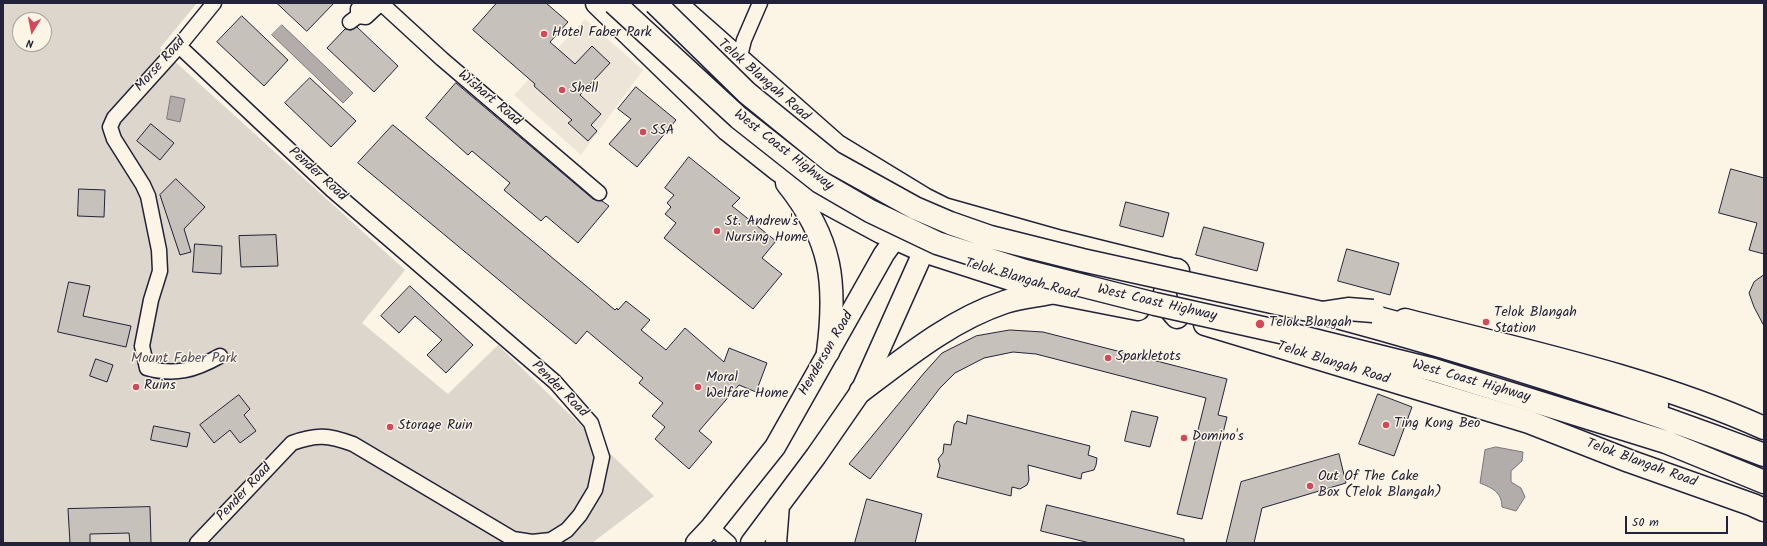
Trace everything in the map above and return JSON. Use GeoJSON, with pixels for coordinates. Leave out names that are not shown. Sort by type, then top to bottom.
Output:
{"type":"FeatureCollection","features":[{"type":"Feature","properties":{"kind":"main road","name":"Telok Blangah Road"},"geometry":{"type":"LineString","coordinates":[[597,3],[728,130],[777,169],[820,199],[895,239],[924,251],[1051,292],[1177,317],[1529,422],[1629,461],[1753,504],[1764,510]]}},
{"type":"Feature","properties":{"kind":"main road","name":"West Coast Highway"},"geometry":{"type":"LineString","coordinates":[[614,3],[739,118],[820,182],[870,211],[937,243],[1025,271],[1434,370],[1666,442],[1764,482]]}},
{"type":"Feature","properties":{"kind":"main road","name":"West Coast Highway"},"geometry":{"type":"LineString","coordinates":[[655,3],[747,93],[832,162],[914,208],[950,223],[990,237],[1089,261],[1322,313],[1466,353],[1674,420],[1764,455]]}},
{"type":"Feature","properties":{"kind":"main road","name":"Telok Blangah Road"},"geometry":{"type":"LineString","coordinates":[[675,3],[837,146],[924,199],[944,208],[1060,242],[1382,318],[1615,389],[1764,447]]}},
{"type":"Feature","properties":{"kind":"main road"},"geometry":{"type":"LineString","coordinates":[[777,169],[813,219],[827,257],[832,282],[832,310],[828,352]]}},
{"type":"Feature","properties":{"kind":"main road","name":"Henderson Road"},"geometry":{"type":"LineString","coordinates":[[702,539],[775,447],[884,254],[924,199]]}},
{"type":"Feature","properties":{"kind":"main road"},"geometry":{"type":"LineString","coordinates":[[751,543],[816,456],[861,391],[944,208]]}},
{"type":"Feature","properties":{"kind":"main road"},"geometry":{"type":"LineString","coordinates":[[1177,270],[1168,280],[1164,294],[1168,307],[1177,317]]}},
{"type":"Feature","properties":{"kind":"main road"},"geometry":{"type":"LineString","coordinates":[[861,391],[916,350],[961,321],[1006,302],[1051,292]]}},
{"type":"Feature","properties":{"kind":"main road"},"geometry":{"type":"LineString","coordinates":[[1322,313],[1348,309],[1373,311],[1617,376],[1688,398],[1764,428]]}},
{"type":"Feature","properties":{"kind":"main road"},"geometry":{"type":"LineString","coordinates":[[776,543],[779,505]]}},
{"type":"Feature","properties":{"kind":"street","name":"Morse Road"},"geometry":{"type":"LineString","coordinates":[[214,3],[179,46],[114,118],[110,127],[114,140],[143,185],[148,196],[159,250],[160,271],[151,300],[142,346],[147,368],[162,372],[180,371],[208,363],[220,356]]}},
{"type":"Feature","properties":{"kind":"street"},"geometry":{"type":"LineString","coordinates":[[357,14],[366,17],[381,3]]}},
{"type":"Feature","properties":{"kind":"street","name":"Wishart Road"},"geometry":{"type":"LineString","coordinates":[[381,3],[448,64],[599,193]]}},
{"type":"Feature","properties":{"kind":"street"},"geometry":{"type":"LineString","coordinates":[[728,130],[726,116],[727,103],[744,40],[760,3]]}},
{"type":"Feature","properties":{"kind":"street","name":"Pender Road"},"geometry":{"type":"LineString","coordinates":[[179,46],[332,190],[555,382],[591,423],[602,457],[595,490],[580,515],[567,530],[551,540],[532,542],[513,539],[353,444],[333,436],[312,436],[292,443],[197,543]]}},
{"type":"Feature","properties":{"kind":"street"},"geometry":{"type":"LineString","coordinates":[[702,539],[729,543]]}},
{"type":"Feature","properties":{"kind":"shaded area"},"geometry":{"type":"Polygon","coordinates":[[[585,19],[643,70],[581,155],[514,95],[585,19]]]}},
{"type":"Feature","properties":{"kind":"shaded area"},"geometry":{"type":"Polygon","coordinates":[[[282,25],[353,93],[343,103],[272,35],[282,25]]]}},
{"type":"Feature","properties":{"kind":"shaded area"},"geometry":{"type":"Polygon","coordinates":[[[171,96],[185,99],[180,122],[167,119],[171,96]]]}},
{"type":"Feature","properties":{"kind":"shaded area"},"geometry":{"type":"Polygon","coordinates":[[[1496,447],[1523,452],[1522,461],[1511,471],[1511,482],[1521,488],[1525,497],[1516,511],[1502,507],[1502,502],[1496,491],[1480,483],[1485,450],[1496,447]]]}},
{"type":"Feature","properties":{"kind":"green space","name":"Mount Faber Park"},"geometry":{"type":"Polygon","coordinates":[[[3,3],[197,3],[160,48],[405,270],[362,323],[448,394],[498,345],[654,496],[592,543],[3,543],[3,3]]]}},
{"type":"Feature","properties":{"kind":"building"},"geometry":{"type":"Polygon","coordinates":[[[277,3],[334,3],[307,31],[277,3]]]}},
{"type":"Feature","properties":{"kind":"building"},"geometry":{"type":"Polygon","coordinates":[[[497,3],[546,3],[568,22],[550,42],[575,64],[592,46],[610,63],[580,95],[601,114],[591,125],[597,131],[588,141],[568,123],[572,120],[534,86],[535,84],[473,30],[497,3]]]}},
{"type":"Feature","properties":{"kind":"building"},"geometry":{"type":"Polygon","coordinates":[[[242,16],[288,60],[264,86],[217,42],[242,16]]]}},
{"type":"Feature","properties":{"kind":"building"},"geometry":{"type":"Polygon","coordinates":[[[357,27],[398,66],[374,92],[327,48],[345,29],[351,30],[357,27]]]}},
{"type":"Feature","properties":{"kind":"building"},"geometry":{"type":"Polygon","coordinates":[[[310,78],[356,121],[331,147],[285,103],[310,78]]]}},
{"type":"Feature","properties":{"kind":"building"},"geometry":{"type":"Polygon","coordinates":[[[456,83],[593,199],[602,201],[609,206],[578,243],[546,216],[541,221],[504,190],[510,183],[472,151],[468,155],[426,118],[456,83]]]}},
{"type":"Feature","properties":{"kind":"building","name":"SSA"},"geometry":{"type":"Polygon","coordinates":[[[636,87],[676,120],[637,167],[609,144],[631,119],[618,109],[636,87]]]}},
{"type":"Feature","properties":{"kind":"building"},"geometry":{"type":"Polygon","coordinates":[[[151,124],[174,143],[160,160],[137,141],[151,124]]]}},
{"type":"Feature","properties":{"kind":"building"},"geometry":{"type":"Polygon","coordinates":[[[393,125],[615,310],[617,308],[618,310],[626,301],[650,320],[641,330],[666,350],[685,328],[724,362],[729,348],[767,363],[756,392],[739,385],[699,431],[712,442],[689,469],[655,439],[665,427],[652,416],[663,403],[639,383],[643,378],[587,331],[576,344],[358,163],[393,125]]]}},
{"type":"Feature","properties":{"kind":"building","name":"St. Andrew's Nursing Home"},"geometry":{"type":"Polygon","coordinates":[[[689,157],[740,198],[732,206],[776,241],[762,258],[782,274],[753,309],[664,238],[676,223],[665,214],[671,207],[667,203],[674,195],[665,188],[689,157]]]}},
{"type":"Feature","properties":{"kind":"building"},"geometry":{"type":"Polygon","coordinates":[[[1731,169],[1764,178],[1764,254],[1749,250],[1757,223],[1719,213],[1731,169]]]}},
{"type":"Feature","properties":{"kind":"building"},"geometry":{"type":"Polygon","coordinates":[[[176,179],[205,207],[184,229],[191,252],[180,255],[160,195],[176,179]]]}},
{"type":"Feature","properties":{"kind":"building"},"geometry":{"type":"Polygon","coordinates":[[[79,189],[105,190],[104,217],[78,216],[79,189]]]}},
{"type":"Feature","properties":{"kind":"building"},"geometry":{"type":"Polygon","coordinates":[[[1126,202],[1169,213],[1163,237],[1120,226],[1126,202]]]}},
{"type":"Feature","properties":{"kind":"building"},"geometry":{"type":"Polygon","coordinates":[[[1204,227],[1264,243],[1257,271],[1196,255],[1204,227]]]}},
{"type":"Feature","properties":{"kind":"building"},"geometry":{"type":"Polygon","coordinates":[[[276,235],[278,266],[241,267],[239,236],[276,235]]]}},
{"type":"Feature","properties":{"kind":"building"},"geometry":{"type":"Polygon","coordinates":[[[195,244],[222,246],[221,274],[193,272],[195,244]]]}},
{"type":"Feature","properties":{"kind":"building"},"geometry":{"type":"Polygon","coordinates":[[[1347,249],[1399,263],[1390,295],[1338,281],[1347,249]]]}},
{"type":"Feature","properties":{"kind":"building"},"geometry":{"type":"Polygon","coordinates":[[[1764,275],[1764,326],[1754,307],[1749,293],[1754,282],[1764,275]]]}},
{"type":"Feature","properties":{"kind":"building"},"geometry":{"type":"Polygon","coordinates":[[[69,282],[90,286],[83,316],[131,326],[126,347],[58,332],[69,282]]]}},
{"type":"Feature","properties":{"kind":"building"},"geometry":{"type":"Polygon","coordinates":[[[410,286],[473,345],[446,373],[427,355],[442,340],[415,316],[399,333],[381,316],[410,286]]]}},
{"type":"Feature","properties":{"kind":"building"},"geometry":{"type":"Polygon","coordinates":[[[1010,330],[1043,332],[1227,379],[1218,415],[1227,417],[1202,519],[1177,514],[1206,398],[1036,354],[1013,352],[984,358],[955,373],[940,388],[870,479],[849,464],[942,353],[976,336],[1010,330]]]}},
{"type":"Feature","properties":{"kind":"building"},"geometry":{"type":"Polygon","coordinates":[[[96,359],[113,365],[107,382],[90,376],[96,359]]]}},
{"type":"Feature","properties":{"kind":"building","name":"Ting Kong Beo"},"geometry":{"type":"Polygon","coordinates":[[[1378,394],[1412,407],[1394,456],[1359,444],[1378,394]]]}},
{"type":"Feature","properties":{"kind":"building"},"geometry":{"type":"Polygon","coordinates":[[[239,395],[250,409],[244,415],[256,431],[240,443],[230,430],[214,443],[200,425],[239,395]]]}},
{"type":"Feature","properties":{"kind":"building"},"geometry":{"type":"Polygon","coordinates":[[[1132,411],[1158,417],[1150,447],[1125,441],[1132,411]]]}},
{"type":"Feature","properties":{"kind":"building"},"geometry":{"type":"Polygon","coordinates":[[[968,415],[1090,446],[1088,455],[1097,458],[1094,470],[1082,473],[1081,479],[1028,465],[1029,480],[1027,485],[1020,489],[1012,487],[1011,496],[937,477],[940,466],[938,459],[943,453],[944,444],[951,445],[954,425],[957,421],[966,424],[968,415]]]}},
{"type":"Feature","properties":{"kind":"building"},"geometry":{"type":"Polygon","coordinates":[[[154,426],[190,433],[187,447],[151,440],[154,426]]]}},
{"type":"Feature","properties":{"kind":"building"},"geometry":{"type":"Polygon","coordinates":[[[1339,454],[1346,483],[1262,508],[1254,543],[1226,543],[1241,482],[1339,454]]]}},
{"type":"Feature","properties":{"kind":"building"},"geometry":{"type":"Polygon","coordinates":[[[867,499],[922,514],[915,543],[855,543],[867,499]]]}},
{"type":"Feature","properties":{"kind":"building"},"geometry":{"type":"Polygon","coordinates":[[[1047,505],[1184,539],[1184,543],[1090,543],[1041,531],[1047,505]]]}},
{"type":"Feature","properties":{"kind":"building"},"geometry":{"type":"Polygon","coordinates":[[[150,507],[151,543],[130,543],[129,533],[90,534],[90,543],[70,543],[68,509],[150,507]]]}},
{"type":"Feature","properties":{"kind":"place","name":"Hotel Faber Park"},"geometry":{"type":"Point","coordinates":[544,34]}},
{"type":"Feature","properties":{"kind":"place","name":"Shell"},"geometry":{"type":"Point","coordinates":[562,90]}},
{"type":"Feature","properties":{"kind":"place","name":"SSA"},"geometry":{"type":"Point","coordinates":[643,132]}},
{"type":"Feature","properties":{"kind":"place","name":"St. Andrew's Nursing Home"},"geometry":{"type":"Point","coordinates":[717,231]}},
{"type":"Feature","properties":{"kind":"place","name":"Telok Blangah Station"},"geometry":{"type":"Point","coordinates":[1486,322]}},
{"type":"Feature","properties":{"kind":"place","name":"Telok Blangah"},"geometry":{"type":"Point","coordinates":[1260,324]}},
{"type":"Feature","properties":{"kind":"place","name":"Sparkletots"},"geometry":{"type":"Point","coordinates":[1108,358]}},
{"type":"Feature","properties":{"kind":"place","name":"Ruins"},"geometry":{"type":"Point","coordinates":[136,387]}},
{"type":"Feature","properties":{"kind":"place","name":"Moral Welfare Home"},"geometry":{"type":"Point","coordinates":[698,387]}},
{"type":"Feature","properties":{"kind":"place","name":"Ting Kong Beo"},"geometry":{"type":"Point","coordinates":[1386,425]}},
{"type":"Feature","properties":{"kind":"place","name":"Storage Ruin"},"geometry":{"type":"Point","coordinates":[390,427]}},
{"type":"Feature","properties":{"kind":"place","name":"Domino's"},"geometry":{"type":"Point","coordinates":[1184,438]}},
{"type":"Feature","properties":{"kind":"place","name":"Out Of The Cake Box (Telok Blangah)"},"geometry":{"type":"Point","coordinates":[1310,486]}}]}
